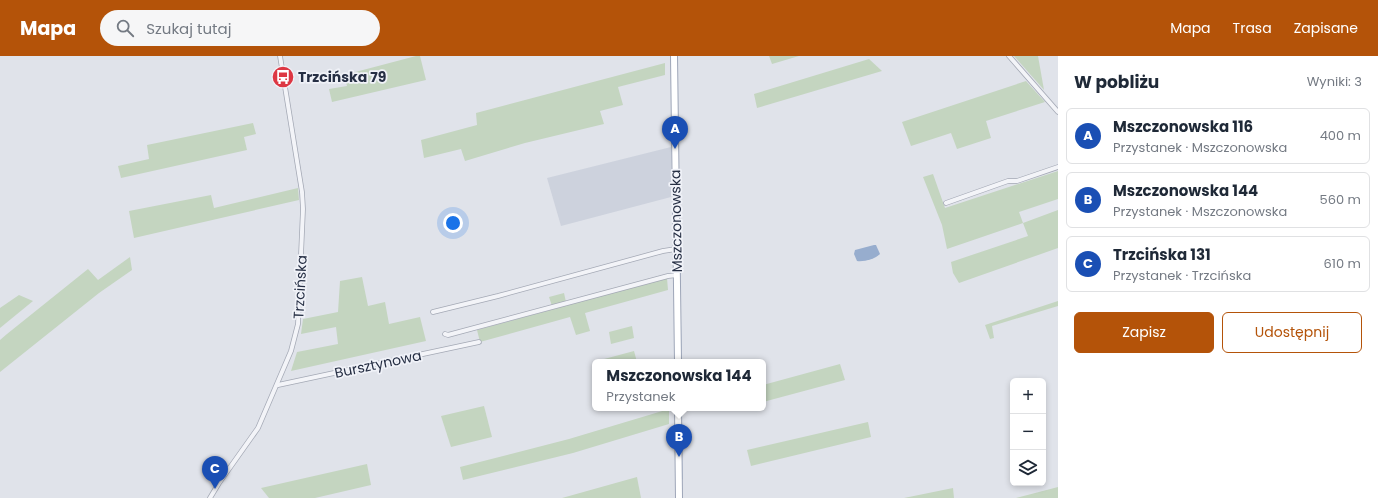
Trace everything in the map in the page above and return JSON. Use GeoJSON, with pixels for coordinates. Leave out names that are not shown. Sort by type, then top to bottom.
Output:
{"type":"FeatureCollection","features":[{"type":"Feature","properties":{"kind":"main road","name":"Mszczonowska"},"geometry":{"type":"LineString","coordinates":[[674,56],[678,359]]}},
{"type":"Feature","properties":{"kind":"main road"},"geometry":{"type":"LineString","coordinates":[[678,411],[679,498]]}},
{"type":"Feature","properties":{"kind":"street","name":"Trzcińska"},"geometry":{"type":"LineString","coordinates":[[210,498],[258,428],[278,385],[291,351],[298,324],[304,209],[280,56]]}},
{"type":"Feature","properties":{"kind":"street"},"geometry":{"type":"LineString","coordinates":[[1009,56],[1058,112]]}},
{"type":"Feature","properties":{"kind":"street"},"geometry":{"type":"LineString","coordinates":[[946,203],[1008,181],[1017,181],[1058,167]]}},
{"type":"Feature","properties":{"kind":"street"},"geometry":{"type":"LineString","coordinates":[[433,312],[663,251],[676,249]]}},
{"type":"Feature","properties":{"kind":"street"},"geometry":{"type":"LineString","coordinates":[[445,334],[454,334],[668,276],[677,275]]}},
{"type":"Feature","properties":{"kind":"street","name":"Bursztynowa"},"geometry":{"type":"LineString","coordinates":[[278,385],[479,342]]}},
{"type":"Feature","properties":{"kind":"shaded area"},"geometry":{"type":"Polygon","coordinates":[[[671,147],[671,197],[561,226],[547,178],[671,147]]]}},
{"type":"Feature","properties":{"kind":"green space"},"geometry":{"type":"Polygon","coordinates":[[[420,56],[426,80],[332,102],[329,89],[347,86],[344,75],[420,56]]]}},
{"type":"Feature","properties":{"kind":"green space"},"geometry":{"type":"Polygon","coordinates":[[[769,56],[799,56],[772,64],[769,56]]]}},
{"type":"Feature","properties":{"kind":"green space"},"geometry":{"type":"Polygon","coordinates":[[[1014,56],[1038,56],[1044,90],[1014,56]]]}},
{"type":"Feature","properties":{"kind":"green space"},"geometry":{"type":"Polygon","coordinates":[[[869,59],[882,71],[757,108],[754,94],[869,59]]]}},
{"type":"Feature","properties":{"kind":"green space"},"geometry":{"type":"Polygon","coordinates":[[[665,63],[665,75],[618,87],[623,105],[600,111],[604,124],[525,143],[465,161],[461,149],[424,158],[421,140],[477,125],[476,113],[665,63]]]}},
{"type":"Feature","properties":{"kind":"green space"},"geometry":{"type":"Polygon","coordinates":[[[1026,81],[1045,102],[986,121],[991,138],[957,149],[951,133],[911,146],[902,122],[1026,81]]]}},
{"type":"Feature","properties":{"kind":"green space"},"geometry":{"type":"Polygon","coordinates":[[[253,123],[256,134],[244,137],[247,150],[121,178],[118,166],[149,159],[147,145],[253,123]]]}},
{"type":"Feature","properties":{"kind":"green space"},"geometry":{"type":"Polygon","coordinates":[[[1058,171],[1058,199],[1019,212],[1023,223],[947,249],[942,225],[923,177],[933,174],[945,208],[1058,171]]]}},
{"type":"Feature","properties":{"kind":"green space"},"geometry":{"type":"Polygon","coordinates":[[[298,188],[299,200],[134,238],[129,211],[211,195],[214,208],[298,188]]]}},
{"type":"Feature","properties":{"kind":"green space"},"geometry":{"type":"Polygon","coordinates":[[[1058,210],[1058,248],[959,283],[953,273],[951,262],[1028,236],[1023,223],[1058,210]]]}},
{"type":"Feature","properties":{"kind":"green space"},"geometry":{"type":"Polygon","coordinates":[[[130,257],[132,270],[99,293],[0,372],[0,340],[88,269],[98,280],[130,257]]]}},
{"type":"Feature","properties":{"kind":"green space"},"geometry":{"type":"Polygon","coordinates":[[[362,277],[368,306],[385,302],[389,324],[420,317],[426,341],[291,371],[297,352],[338,344],[336,327],[301,334],[303,319],[338,312],[340,281],[362,277]]]}},
{"type":"Feature","properties":{"kind":"green space"},"geometry":{"type":"Polygon","coordinates":[[[667,278],[668,290],[585,313],[590,331],[576,335],[570,317],[480,342],[477,330],[667,278]]]}},
{"type":"Feature","properties":{"kind":"green space"},"geometry":{"type":"Polygon","coordinates":[[[564,293],[566,302],[552,306],[549,297],[564,293]]]}},
{"type":"Feature","properties":{"kind":"green space"},"geometry":{"type":"Polygon","coordinates":[[[19,295],[33,301],[0,328],[0,308],[19,295]]]}},
{"type":"Feature","properties":{"kind":"green space"},"geometry":{"type":"Polygon","coordinates":[[[1058,301],[1058,306],[992,326],[994,338],[990,339],[985,325],[1058,301]]]}},
{"type":"Feature","properties":{"kind":"green space"},"geometry":{"type":"Polygon","coordinates":[[[632,326],[634,338],[611,344],[609,332],[632,326]]]}},
{"type":"Feature","properties":{"kind":"green space"},"geometry":{"type":"Polygon","coordinates":[[[634,351],[636,359],[604,359],[634,351]]]}},
{"type":"Feature","properties":{"kind":"green space"},"geometry":{"type":"Polygon","coordinates":[[[840,364],[845,380],[766,401],[766,384],[840,364]]]}},
{"type":"Feature","properties":{"kind":"green space"},"geometry":{"type":"Polygon","coordinates":[[[484,406],[492,437],[451,447],[441,416],[484,406]]]}},
{"type":"Feature","properties":{"kind":"green space"},"geometry":{"type":"Polygon","coordinates":[[[662,411],[669,411],[669,424],[573,453],[463,480],[460,467],[569,439],[662,411]]]}},
{"type":"Feature","properties":{"kind":"green space"},"geometry":{"type":"Polygon","coordinates":[[[868,422],[871,437],[751,466],[747,450],[868,422]]]}},
{"type":"Feature","properties":{"kind":"green space"},"geometry":{"type":"Polygon","coordinates":[[[367,464],[371,485],[315,498],[269,498],[261,488],[367,464]]]}},
{"type":"Feature","properties":{"kind":"green space"},"geometry":{"type":"Polygon","coordinates":[[[637,477],[641,498],[562,498],[637,477]]]}},
{"type":"Feature","properties":{"kind":"green space"},"geometry":{"type":"Polygon","coordinates":[[[1058,487],[1058,498],[1016,498],[1058,487]]]}},
{"type":"Feature","properties":{"kind":"green space"},"geometry":{"type":"Polygon","coordinates":[[[953,488],[954,498],[904,498],[953,488]]]}},
{"type":"Feature","properties":{"kind":"water"},"geometry":{"type":"Polygon","coordinates":[[[876,245],[880,254],[869,260],[857,261],[854,254],[855,250],[876,245]]]}},
{"type":"Feature","properties":{"kind":"waterway"},"geometry":{"type":"LineString","coordinates":[[679,209],[681,359]]}},
{"type":"Feature","properties":{"kind":"waterway"},"geometry":{"type":"LineString","coordinates":[[681,411],[682,479]]}},
{"type":"Feature","properties":{"kind":"place","name":"Trzcińska 79"},"geometry":{"type":"Point","coordinates":[283,77]}},
{"type":"Feature","properties":{"kind":"place","name":"Mszczonowska 116"},"geometry":{"type":"Point","coordinates":[675,149]}},
{"type":"Feature","properties":{"kind":"place","name":"Mszczonowska 144"},"geometry":{"type":"Point","coordinates":[679,457]}},
{"type":"Feature","properties":{"kind":"place","name":"Trzcińska 131"},"geometry":{"type":"Point","coordinates":[215,489]}}]}
